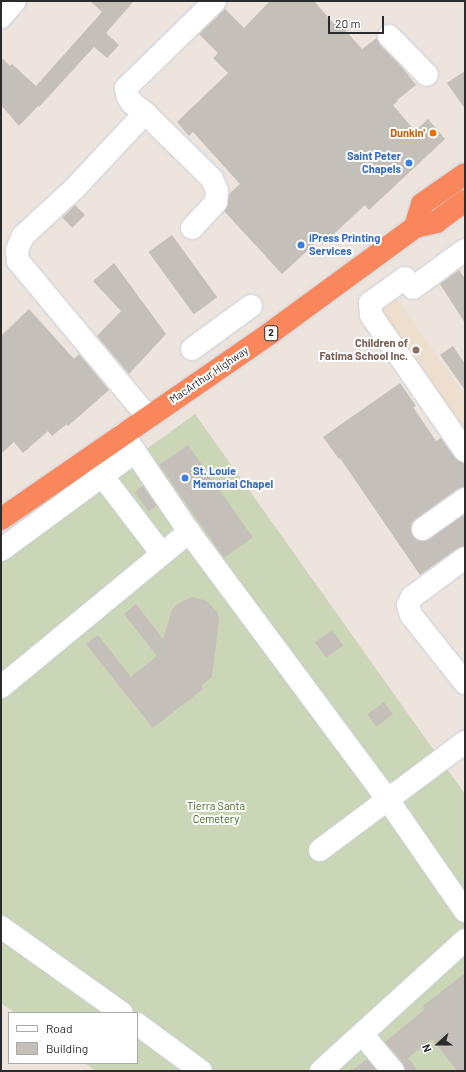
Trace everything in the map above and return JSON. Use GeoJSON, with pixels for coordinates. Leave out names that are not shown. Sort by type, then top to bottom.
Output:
{"type":"FeatureCollection","features":[{"type":"Feature","properties":{"kind":"highway"},"geometry":{"type":"LineString","coordinates":[[415,227],[422,204],[465,174]]}},
{"type":"Feature","properties":{"kind":"highway","name":"MacArthur Highway"},"geometry":{"type":"LineString","coordinates":[[1,519],[269,334],[415,227],[436,222],[465,201]]}},
{"type":"Feature","properties":{"kind":"street"},"geometry":{"type":"LineString","coordinates":[[1,17],[15,1]]}},
{"type":"Feature","properties":{"kind":"street"},"geometry":{"type":"LineString","coordinates":[[192,228],[216,202],[217,191],[212,179],[145,113],[132,103],[128,97],[126,88],[215,1]]}},
{"type":"Feature","properties":{"kind":"street"},"geometry":{"type":"LineString","coordinates":[[389,36],[427,75]]}},
{"type":"Feature","properties":{"kind":"street"},"geometry":{"type":"LineString","coordinates":[[145,113],[75,188],[23,236],[17,250],[18,261],[148,417]]}},
{"type":"Feature","properties":{"kind":"street"},"geometry":{"type":"LineString","coordinates":[[465,250],[409,283],[370,303],[370,315],[465,451]]}},
{"type":"Feature","properties":{"kind":"street"},"geometry":{"type":"LineString","coordinates":[[192,348],[251,306]]}},
{"type":"Feature","properties":{"kind":"street"},"geometry":{"type":"LineString","coordinates":[[123,434],[189,532],[388,800],[465,912]]}},
{"type":"Feature","properties":{"kind":"street"},"geometry":{"type":"LineString","coordinates":[[1,550],[135,452]]}},
{"type":"Feature","properties":{"kind":"street"},"geometry":{"type":"LineString","coordinates":[[88,458],[162,554]]}},
{"type":"Feature","properties":{"kind":"street"},"geometry":{"type":"LineString","coordinates":[[423,529],[465,499]]}},
{"type":"Feature","properties":{"kind":"street"},"geometry":{"type":"LineString","coordinates":[[1,687],[189,532]]}},
{"type":"Feature","properties":{"kind":"street"},"geometry":{"type":"LineString","coordinates":[[465,558],[412,597],[408,605],[411,615],[465,683]]}},
{"type":"Feature","properties":{"kind":"street"},"geometry":{"type":"LineString","coordinates":[[320,850],[465,742]]}},
{"type":"Feature","properties":{"kind":"street"},"geometry":{"type":"LineString","coordinates":[[1,927],[121,1012]]}},
{"type":"Feature","properties":{"kind":"street"},"geometry":{"type":"LineString","coordinates":[[321,1071],[363,1035],[465,940]]}},
{"type":"Feature","properties":{"kind":"street"},"geometry":{"type":"LineString","coordinates":[[138,1025],[201,1071]]}},
{"type":"Feature","properties":{"kind":"street"},"geometry":{"type":"LineString","coordinates":[[363,1035],[393,1071]]}},
{"type":"Feature","properties":{"kind":"shaded area","name":"Children of Fatima School Inc."},"geometry":{"type":"Polygon","coordinates":[[[394,295],[462,391],[465,389],[465,443],[373,311],[394,295]]]}},
{"type":"Feature","properties":{"kind":"green space","name":"Tierra Santa Cemetery"},"geometry":{"type":"Polygon","coordinates":[[[195,414],[465,794],[465,1071],[96,1071],[86,1064],[138,1064],[138,1012],[14,1012],[1,1003],[1,554],[195,414]]]}},
{"type":"Feature","properties":{"kind":"building"},"geometry":{"type":"Polygon","coordinates":[[[90,1],[134,1],[106,33],[119,45],[107,58],[94,47],[39,107],[38,106],[19,126],[1,105],[1,57],[10,66],[12,64],[36,86],[102,12],[90,1]]]}},
{"type":"Feature","properties":{"kind":"building"},"geometry":{"type":"Polygon","coordinates":[[[270,1],[314,1],[334,24],[337,21],[362,49],[377,38],[380,45],[401,66],[416,85],[393,105],[415,131],[428,119],[445,139],[369,210],[365,205],[322,245],[318,241],[282,274],[224,211],[228,204],[229,194],[240,184],[193,132],[189,136],[177,122],[228,73],[213,58],[218,53],[199,34],[225,9],[244,28],[270,1]]]}},
{"type":"Feature","properties":{"kind":"building"},"geometry":{"type":"Polygon","coordinates":[[[465,71],[465,109],[447,83],[465,71]]]}},
{"type":"Feature","properties":{"kind":"building"},"geometry":{"type":"Polygon","coordinates":[[[75,205],[85,215],[72,228],[62,218],[75,205]]]}},
{"type":"Feature","properties":{"kind":"building"},"geometry":{"type":"Polygon","coordinates":[[[172,235],[217,297],[194,314],[149,252],[172,235]]]}},
{"type":"Feature","properties":{"kind":"building"},"geometry":{"type":"Polygon","coordinates":[[[114,263],[166,334],[129,374],[97,336],[121,311],[93,281],[114,263]]]}},
{"type":"Feature","properties":{"kind":"building"},"geometry":{"type":"Polygon","coordinates":[[[459,270],[465,279],[465,323],[440,284],[459,270]]]}},
{"type":"Feature","properties":{"kind":"building"},"geometry":{"type":"Polygon","coordinates":[[[29,309],[74,359],[79,354],[109,390],[68,426],[67,424],[52,436],[48,431],[23,453],[14,442],[1,454],[1,336],[29,309]]]}},
{"type":"Feature","properties":{"kind":"building"},"geometry":{"type":"Polygon","coordinates":[[[453,346],[465,364],[465,390],[440,355],[453,346]]]}},
{"type":"Feature","properties":{"kind":"building"},"geometry":{"type":"Polygon","coordinates":[[[400,383],[416,406],[413,407],[436,441],[441,438],[455,458],[465,464],[465,487],[458,489],[416,519],[412,523],[411,530],[413,536],[417,540],[425,541],[465,514],[465,546],[458,548],[420,575],[340,458],[339,459],[323,437],[400,383]]]}},
{"type":"Feature","properties":{"kind":"building"},"geometry":{"type":"Polygon","coordinates":[[[188,445],[253,538],[224,558],[159,465],[188,445]]]}},
{"type":"Feature","properties":{"kind":"building"},"geometry":{"type":"Polygon","coordinates":[[[143,486],[157,506],[149,511],[135,492],[143,486]]]}},
{"type":"Feature","properties":{"kind":"building"},"geometry":{"type":"Polygon","coordinates":[[[192,597],[207,601],[217,612],[219,620],[212,677],[201,686],[203,689],[153,728],[86,644],[98,635],[131,677],[157,656],[124,614],[136,604],[163,639],[172,610],[177,604],[192,597]]]}},
{"type":"Feature","properties":{"kind":"building"},"geometry":{"type":"Polygon","coordinates":[[[332,630],[343,645],[326,658],[315,642],[332,630]]]}},
{"type":"Feature","properties":{"kind":"building"},"geometry":{"type":"Polygon","coordinates":[[[384,702],[393,714],[376,727],[367,715],[384,702]]]}},
{"type":"Feature","properties":{"kind":"building"},"geometry":{"type":"Polygon","coordinates":[[[465,973],[465,1071],[457,1071],[432,1039],[408,1058],[418,1071],[405,1071],[403,1063],[385,1042],[425,1009],[423,1006],[465,973]]]}},
{"type":"Feature","properties":{"kind":"building"},"geometry":{"type":"Polygon","coordinates":[[[367,1059],[377,1071],[351,1071],[367,1059]]]}},
{"type":"Feature","properties":{"kind":"place","name":"Dunkin'"},"geometry":{"type":"Point","coordinates":[433,133]}},
{"type":"Feature","properties":{"kind":"place","name":"Saint Peter Chapels"},"geometry":{"type":"Point","coordinates":[409,163]}},
{"type":"Feature","properties":{"kind":"place","name":"iPress Printing Services"},"geometry":{"type":"Point","coordinates":[301,245]}},
{"type":"Feature","properties":{"kind":"place","name":"Children of Fatima School Inc."},"geometry":{"type":"Point","coordinates":[416,350]}},
{"type":"Feature","properties":{"kind":"place","name":"St. Louie Memorial Chapel"},"geometry":{"type":"Point","coordinates":[185,478]}}]}
